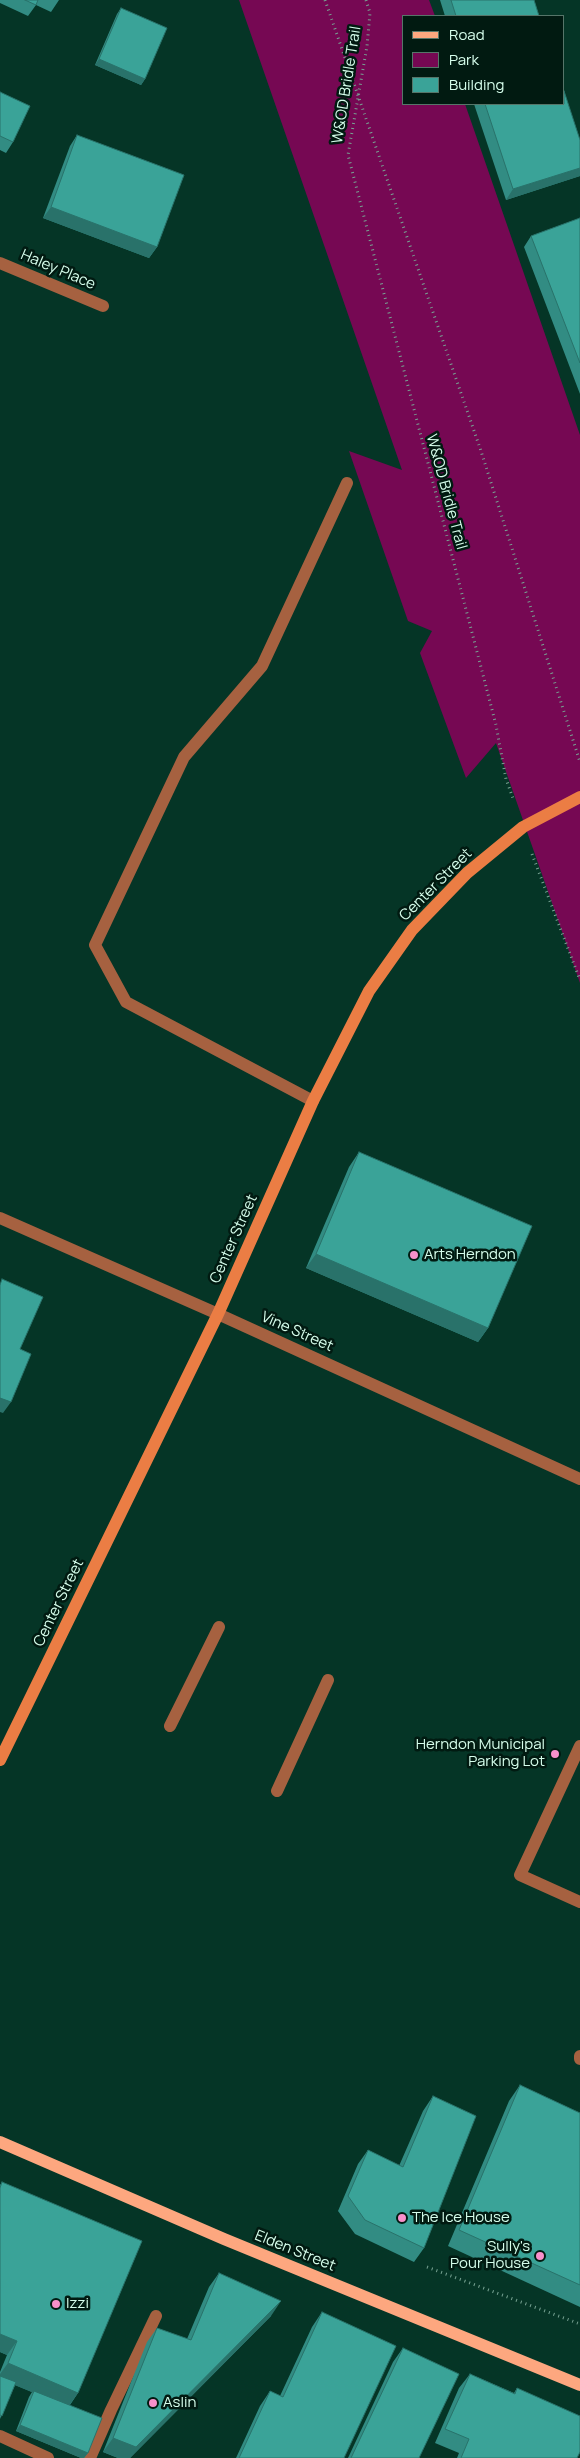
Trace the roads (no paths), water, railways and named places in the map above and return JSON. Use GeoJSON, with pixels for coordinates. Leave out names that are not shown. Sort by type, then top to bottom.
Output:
{"type":"FeatureCollection","features":[{"type":"Feature","properties":{"kind":"main road","name":"Elden Street"},"geometry":{"type":"LineString","coordinates":[[0,2142],[224,2240],[580,2386]]}},
{"type":"Feature","properties":{"kind":"street","name":"Haley Place"},"geometry":{"type":"LineString","coordinates":[[0,263],[103,306]]}},
{"type":"Feature","properties":{"kind":"street"},"geometry":{"type":"LineString","coordinates":[[313,1101],[126,1002],[95,945],[184,757],[262,666],[347,483]]}},
{"type":"Feature","properties":{"kind":"street","name":"Center Street"},"geometry":{"type":"LineString","coordinates":[[0,1760],[218,1314],[313,1101],[369,990],[412,930],[467,873],[523,827],[580,797]]}},
{"type":"Feature","properties":{"kind":"street","name":"Vine Street"},"geometry":{"type":"LineString","coordinates":[[0,1218],[218,1314],[580,1479]]}},
{"type":"Feature","properties":{"kind":"street"},"geometry":{"type":"LineString","coordinates":[[170,1726],[219,1627]]}},
{"type":"Feature","properties":{"kind":"street"},"geometry":{"type":"LineString","coordinates":[[277,1791],[328,1680]]}},
{"type":"Feature","properties":{"kind":"street"},"geometry":{"type":"LineString","coordinates":[[580,1746],[520,1875],[580,1902]]}},
{"type":"Feature","properties":{"kind":"street"},"geometry":{"type":"LineString","coordinates":[[90,2458],[156,2316]]}},
{"type":"Feature","properties":{"kind":"street"},"geometry":{"type":"LineString","coordinates":[[0,2436],[48,2458]]}},
{"type":"Feature","properties":{"kind":"place","name":"Arts Herndon"},"geometry":{"type":"Point","coordinates":[414,1255]}},
{"type":"Feature","properties":{"kind":"place","name":"Herndon Municipal Parking Lot"},"geometry":{"type":"Point","coordinates":[555,1754]}},
{"type":"Feature","properties":{"kind":"place","name":"The Ice House"},"geometry":{"type":"Point","coordinates":[402,2218]}},
{"type":"Feature","properties":{"kind":"place","name":"Sully's Pour House"},"geometry":{"type":"Point","coordinates":[540,2256]}},
{"type":"Feature","properties":{"kind":"place","name":"Izzi"},"geometry":{"type":"Point","coordinates":[56,2304]}},
{"type":"Feature","properties":{"kind":"place","name":"Aslin"},"geometry":{"type":"Point","coordinates":[153,2403]}}]}
